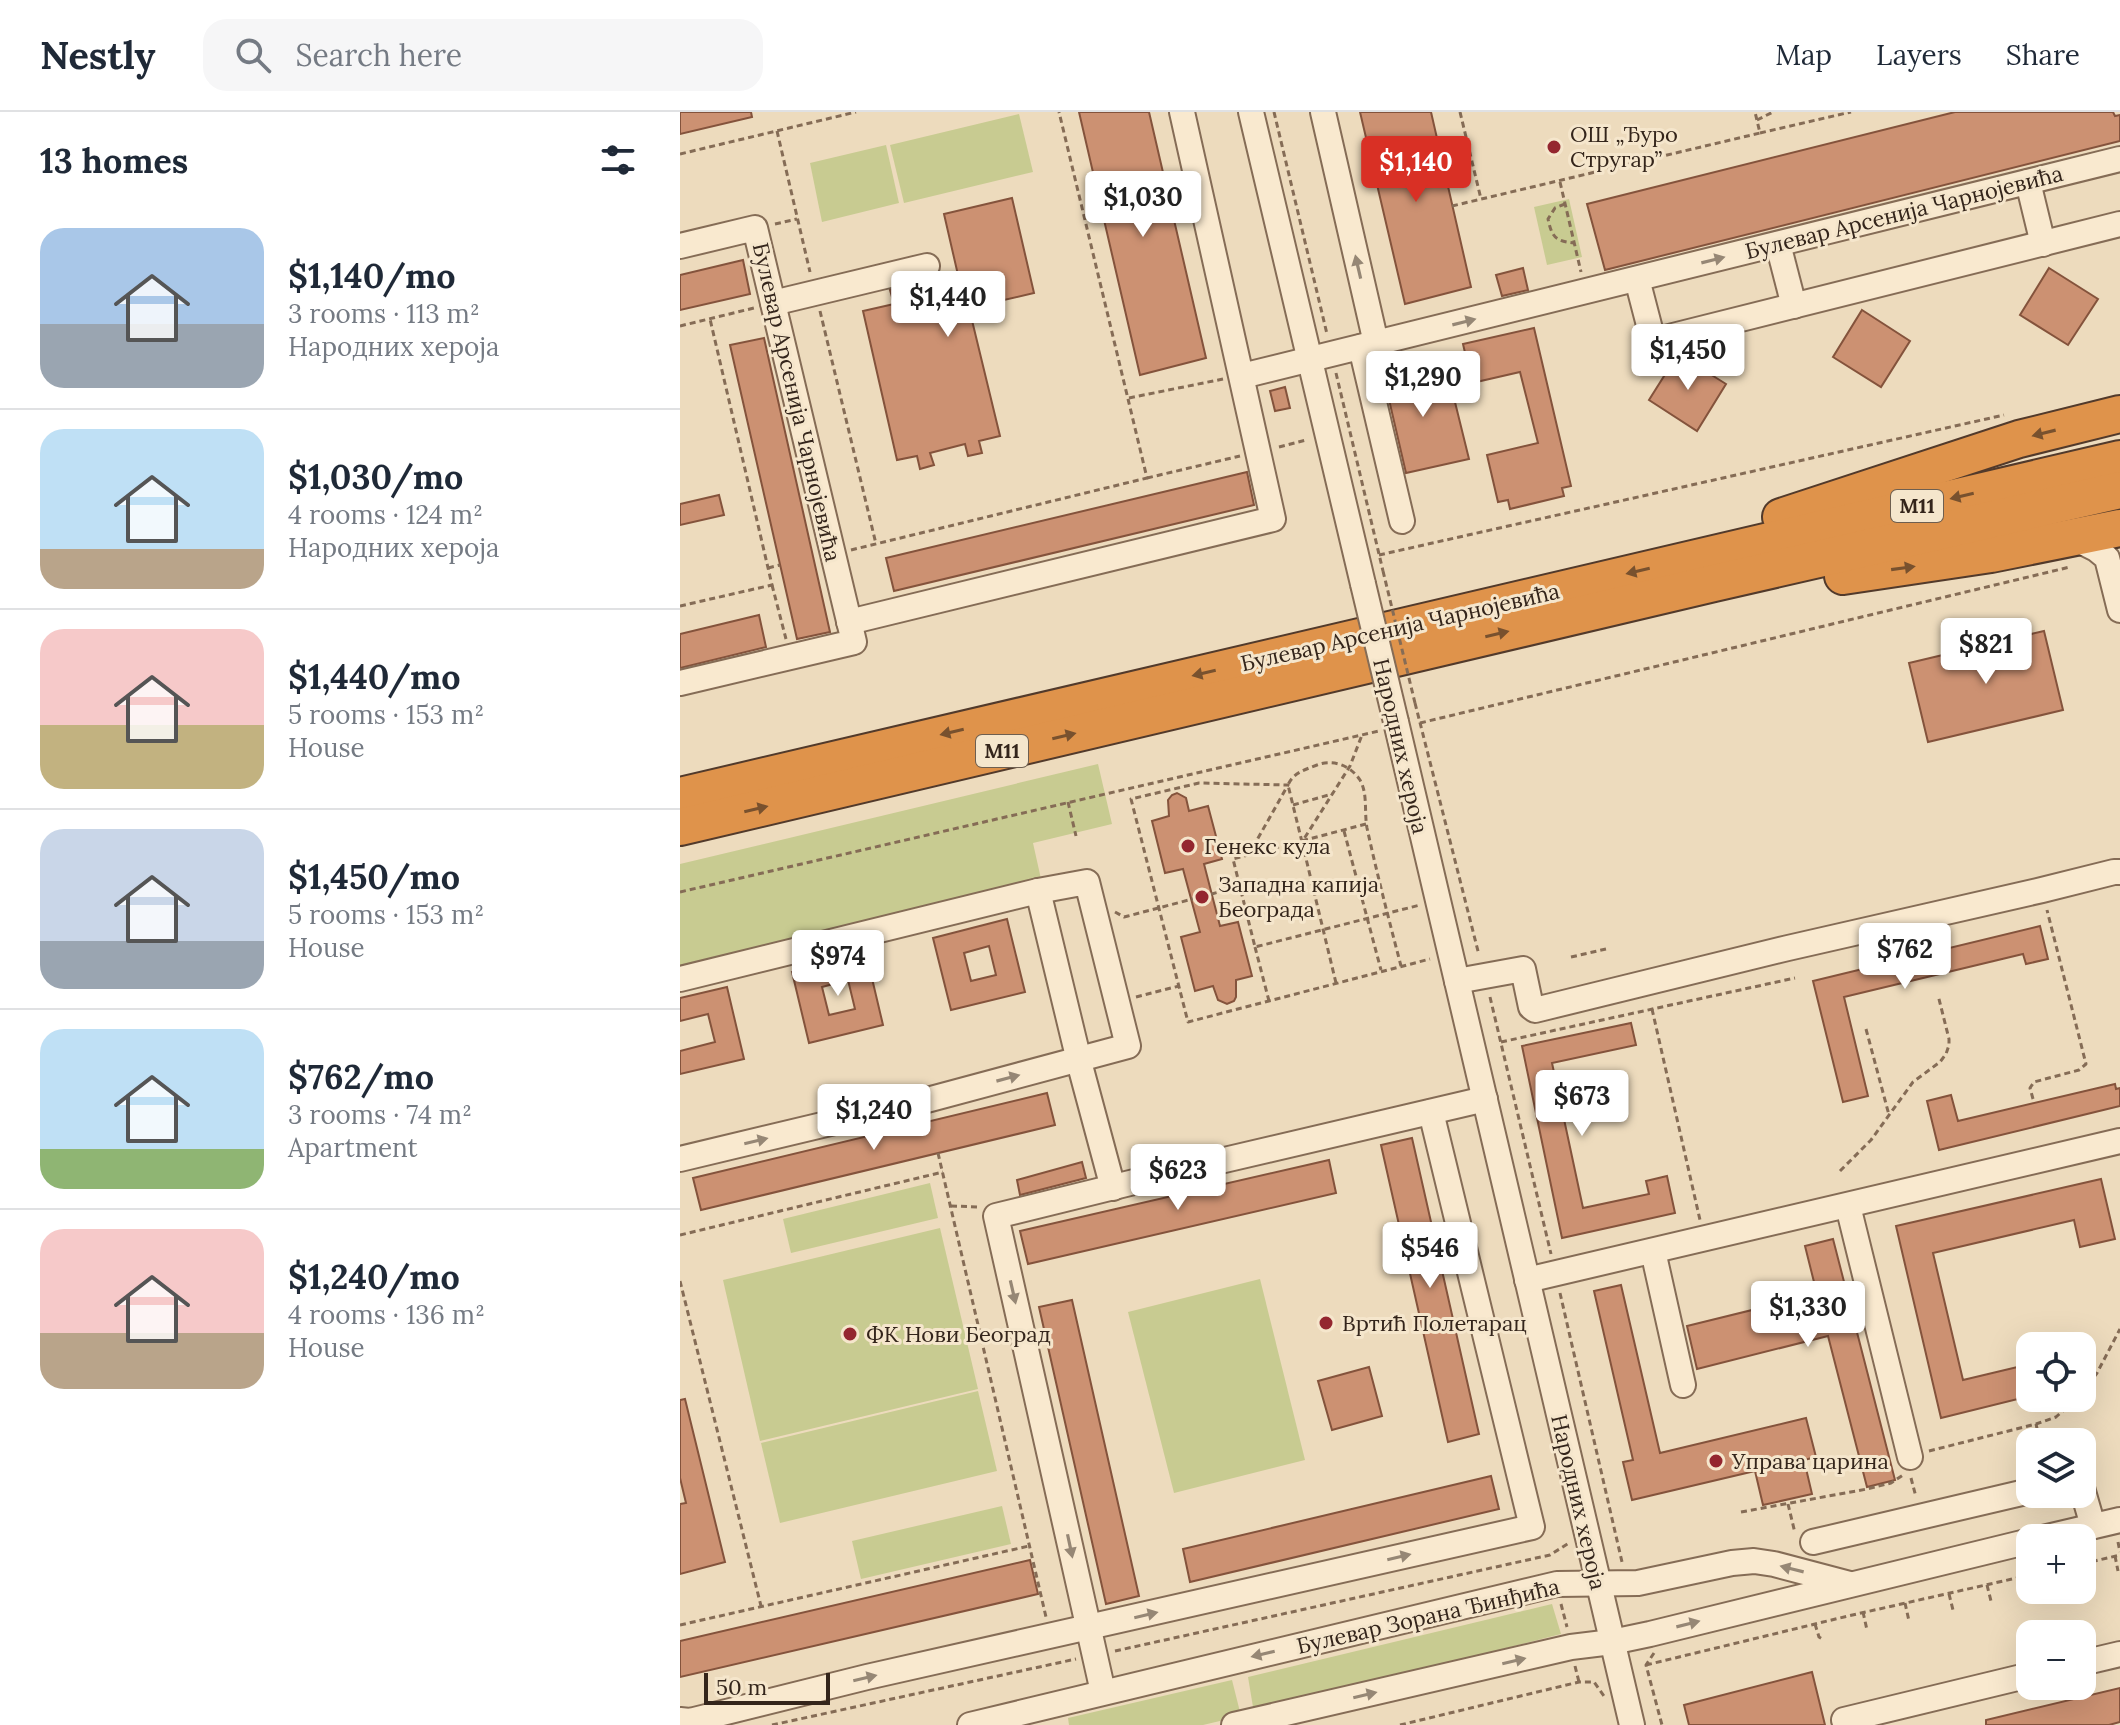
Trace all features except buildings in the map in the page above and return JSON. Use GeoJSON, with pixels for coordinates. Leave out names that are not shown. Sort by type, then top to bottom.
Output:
{"type":"FeatureCollection","features":[{"type":"Feature","properties":{"kind":"highway"},"geometry":{"type":"LineString","coordinates":[[2114,543],[2074,538],[1921,565],[1746,588],[1728,587],[1714,568],[1730,540],[1758,525],[1959,457],[2120,414]]}},
{"type":"Feature","properties":{"kind":"highway","name":"Булевар Арсенија Чарнојевића"},"geometry":{"type":"LineString","coordinates":[[680,827],[1714,568],[2120,459]]}},
{"type":"Feature","properties":{"kind":"highway","name":"Булевар Арсенија Чарнојевића"},"geometry":{"type":"LineString","coordinates":[[680,796],[1714,568],[2120,490]]}},
{"type":"Feature","properties":{"kind":"street"},"geometry":{"type":"LineString","coordinates":[[680,683],[854,642],[849,622],[1273,519],[1182,112]]}},
{"type":"Feature","properties":{"kind":"street","name":"Народних хероја"},"geometry":{"type":"LineString","coordinates":[[1251,112],[1309,360],[1373,578],[1399,725],[1632,1725]]}},
{"type":"Feature","properties":{"kind":"street"},"geometry":{"type":"LineString","coordinates":[[1323,112],[1402,521]]}},
{"type":"Feature","properties":{"kind":"street","name":"Булевар Арсенија Чарнојевића"},"geometry":{"type":"LineString","coordinates":[[1242,376],[2120,159]]}},
{"type":"Feature","properties":{"kind":"street"},"geometry":{"type":"LineString","coordinates":[[2028,182],[2043,244]]}},
{"type":"Feature","properties":{"kind":"street"},"geometry":{"type":"LineString","coordinates":[[1637,279],[1650,329],[1661,339],[2120,224]]}},
{"type":"Feature","properties":{"kind":"street","name":"Булевар Арсенија Чарнојевића"},"geometry":{"type":"LineString","coordinates":[[680,246],[755,228],[849,622]]}},
{"type":"Feature","properties":{"kind":"street"},"geometry":{"type":"LineString","coordinates":[[1778,244],[1794,306]]}},
{"type":"Feature","properties":{"kind":"street"},"geometry":{"type":"LineString","coordinates":[[773,303],[927,266]]}},
{"type":"Feature","properties":{"kind":"street"},"geometry":{"type":"LineString","coordinates":[[2114,543],[2110,549],[2120,535]]}},
{"type":"Feature","properties":{"kind":"street"},"geometry":{"type":"LineString","coordinates":[[2114,543],[2120,610]]}},
{"type":"Feature","properties":{"kind":"street"},"geometry":{"type":"LineString","coordinates":[[1457,981],[1523,969],[1531,1007],[1535,1010],[2120,872]]}},
{"type":"Feature","properties":{"kind":"street"},"geometry":{"type":"LineString","coordinates":[[680,979],[1038,891],[1087,882],[1128,1046],[927,1100],[680,1159]]}},
{"type":"Feature","properties":{"kind":"street"},"geometry":{"type":"LineString","coordinates":[[1038,891],[1113,1188]]}},
{"type":"Feature","properties":{"kind":"street"},"geometry":{"type":"LineString","coordinates":[[1103,1692],[996,1216],[1485,1099]]}},
{"type":"Feature","properties":{"kind":"street"},"geometry":{"type":"LineString","coordinates":[[680,1720],[690,1721],[867,1677],[1532,1527],[1431,1112]]}},
{"type":"Feature","properties":{"kind":"street"},"geometry":{"type":"LineString","coordinates":[[1527,1280],[2120,1141]]}},
{"type":"Feature","properties":{"kind":"street"},"geometry":{"type":"LineString","coordinates":[[1848,1206],[1911,1467]]}},
{"type":"Feature","properties":{"kind":"street"},"geometry":{"type":"LineString","coordinates":[[1653,1251],[1683,1385]]}},
{"type":"Feature","properties":{"kind":"street"},"geometry":{"type":"LineString","coordinates":[[1813,1542],[2016,1494]]}},
{"type":"Feature","properties":{"kind":"street"},"geometry":{"type":"LineString","coordinates":[[2096,1525],[2120,1520]]}},
{"type":"Feature","properties":{"kind":"street","name":"Булевар Зорана Ђинђића"},"geometry":{"type":"LineString","coordinates":[[1234,1725],[1571,1647],[1612,1642],[2016,1544]]}},
{"type":"Feature","properties":{"kind":"street","name":"Булевар Зорана Ђинђића"},"geometry":{"type":"LineString","coordinates":[[970,1725],[1557,1584],[1638,1583],[1754,1561],[1850,1584]]}},
{"type":"Feature","properties":{"kind":"street"},"geometry":{"type":"LineString","coordinates":[[2096,1660],[2120,1654]]}},
{"type":"Feature","properties":{"kind":"street"},"geometry":{"type":"LineString","coordinates":[[1846,1725],[1844,1720],[2016,1678]]}},
{"type":"Feature","properties":{"kind":"path"},"geometry":{"type":"LineString","coordinates":[[680,154],[856,112]]}},
{"type":"Feature","properties":{"kind":"path"},"geometry":{"type":"LineString","coordinates":[[1059,112],[1147,478]]}},
{"type":"Feature","properties":{"kind":"path"},"geometry":{"type":"LineString","coordinates":[[1460,112],[1481,199]]}},
{"type":"Feature","properties":{"kind":"path"},"geometry":{"type":"LineString","coordinates":[[1755,112],[1760,133]]}},
{"type":"Feature","properties":{"kind":"path"},"geometry":{"type":"LineString","coordinates":[[1757,120],[1773,112]]}},
{"type":"Feature","properties":{"kind":"path"},"geometry":{"type":"LineString","coordinates":[[1452,206],[1851,112]]}},
{"type":"Feature","properties":{"kind":"path"},"geometry":{"type":"LineString","coordinates":[[777,131],[876,544]]}},
{"type":"Feature","properties":{"kind":"path"},"geometry":{"type":"LineString","coordinates":[[1560,181],[1586,291]]}},
{"type":"Feature","properties":{"kind":"path"},"geometry":{"type":"LineString","coordinates":[[1565,204],[1555,208],[1548,219],[1551,233],[1561,242],[1574,243]]}},
{"type":"Feature","properties":{"kind":"path"},"geometry":{"type":"LineString","coordinates":[[680,326],[773,303]]}},
{"type":"Feature","properties":{"kind":"path"},"geometry":{"type":"LineString","coordinates":[[710,319],[790,657]]}},
{"type":"Feature","properties":{"kind":"path"},"geometry":{"type":"LineString","coordinates":[[1129,398],[1242,376]]}},
{"type":"Feature","properties":{"kind":"path"},"geometry":{"type":"LineString","coordinates":[[1379,555],[2012,413]]}},
{"type":"Feature","properties":{"kind":"path"},"geometry":{"type":"LineString","coordinates":[[1288,445],[1309,439]]}},
{"type":"Feature","properties":{"kind":"path"},"geometry":{"type":"LineString","coordinates":[[834,554],[1259,451]]}},
{"type":"Feature","properties":{"kind":"path"},"geometry":{"type":"LineString","coordinates":[[680,892],[1362,735],[2114,543]]}},
{"type":"Feature","properties":{"kind":"path"},"geometry":{"type":"LineString","coordinates":[[768,568],[780,565]]}},
{"type":"Feature","properties":{"kind":"path"},"geometry":{"type":"LineString","coordinates":[[1373,578],[1415,703],[1399,725]]}},
{"type":"Feature","properties":{"kind":"path"},"geometry":{"type":"LineString","coordinates":[[680,606],[772,585]]}},
{"type":"Feature","properties":{"kind":"path"},"geometry":{"type":"LineString","coordinates":[[1399,725],[1485,976],[1623,1568]]}},
{"type":"Feature","properties":{"kind":"path"},"geometry":{"type":"LineString","coordinates":[[1302,842],[1349,768],[1362,735]]}},
{"type":"Feature","properties":{"kind":"path"},"geometry":{"type":"LineString","coordinates":[[1248,856],[1293,775],[1331,762],[1349,768],[1363,787],[1366,824],[1401,967]]}},
{"type":"Feature","properties":{"kind":"path"},"geometry":{"type":"LineString","coordinates":[[1197,773],[1199,783]]}},
{"type":"Feature","properties":{"kind":"path"},"geometry":{"type":"LineString","coordinates":[[1288,785],[1199,783],[1131,799],[1188,1022],[1435,958]]}},
{"type":"Feature","properties":{"kind":"path"},"geometry":{"type":"LineString","coordinates":[[1288,785],[1336,984]]}},
{"type":"Feature","properties":{"kind":"path"},"geometry":{"type":"LineString","coordinates":[[1293,805],[1332,794]]}},
{"type":"Feature","properties":{"kind":"path"},"geometry":{"type":"LineString","coordinates":[[1068,802],[1076,836]]}},
{"type":"Feature","properties":{"kind":"path"},"geometry":{"type":"LineString","coordinates":[[1269,1001],[1233,859],[1366,824]]}},
{"type":"Feature","properties":{"kind":"path"},"geometry":{"type":"LineString","coordinates":[[1344,831],[1382,972]]}},
{"type":"Feature","properties":{"kind":"path"},"geometry":{"type":"LineString","coordinates":[[1112,911],[1124,917],[1240,887]]}},
{"type":"Feature","properties":{"kind":"path"},"geometry":{"type":"LineString","coordinates":[[2033,1099],[2030,1088],[2034,1082],[2079,1070],[2086,1064],[2042,890]]}},
{"type":"Feature","properties":{"kind":"path"},"geometry":{"type":"LineString","coordinates":[[1255,947],[1427,904]]}},
{"type":"Feature","properties":{"kind":"path"},"geometry":{"type":"LineString","coordinates":[[1571,957],[1606,949]]}},
{"type":"Feature","properties":{"kind":"path"},"geometry":{"type":"LineString","coordinates":[[1501,1042],[1795,978]]}},
{"type":"Feature","properties":{"kind":"path"},"geometry":{"type":"LineString","coordinates":[[1141,996],[1179,986]]}},
{"type":"Feature","properties":{"kind":"path"},"geometry":{"type":"LineString","coordinates":[[1840,1171],[1871,1140],[1913,1082],[1946,1054],[1949,1039],[1938,995]]}},
{"type":"Feature","properties":{"kind":"path"},"geometry":{"type":"LineString","coordinates":[[1652,1009],[1705,1239]]}},
{"type":"Feature","properties":{"kind":"path"},"geometry":{"type":"LineString","coordinates":[[1866,1029],[1889,1116]]}},
{"type":"Feature","properties":{"kind":"path"},"geometry":{"type":"LineString","coordinates":[[938,1153],[1050,1636]]}},
{"type":"Feature","properties":{"kind":"path"},"geometry":{"type":"LineString","coordinates":[[680,1235],[943,1172]]}},
{"type":"Feature","properties":{"kind":"path"},"geometry":{"type":"LineString","coordinates":[[680,1281],[761,1606]]}},
{"type":"Feature","properties":{"kind":"path"},"geometry":{"type":"LineString","coordinates":[[2096,1374],[2120,1329]]}},
{"type":"Feature","properties":{"kind":"path"},"geometry":{"type":"LineString","coordinates":[[1921,1517],[1911,1467],[2056,1417],[2062,1412]]}},
{"type":"Feature","properties":{"kind":"path"},"geometry":{"type":"LineString","coordinates":[[2036,1424],[2037,1428]]}},
{"type":"Feature","properties":{"kind":"path"},"geometry":{"type":"LineString","coordinates":[[1741,1512],[1897,1481]]}},
{"type":"Feature","properties":{"kind":"path"},"geometry":{"type":"LineString","coordinates":[[1828,1489],[1830,1496]]}},
{"type":"Feature","properties":{"kind":"path"},"geometry":{"type":"LineString","coordinates":[[772,1725],[1550,1555],[1569,1543]]}},
{"type":"Feature","properties":{"kind":"path"},"geometry":{"type":"LineString","coordinates":[[680,1625],[1029,1546]]}},
{"type":"Feature","properties":{"kind":"path"},"geometry":{"type":"LineString","coordinates":[[2096,1560],[2117,1555],[2118,1571]]}},
{"type":"Feature","properties":{"kind":"path"},"geometry":{"type":"LineString","coordinates":[[1662,1725],[1646,1665],[2016,1578]]}},
{"type":"Feature","properties":{"kind":"path"},"geometry":{"type":"LineString","coordinates":[[1557,1584],[1579,1682]]}},
{"type":"Feature","properties":{"kind":"path"},"geometry":{"type":"LineString","coordinates":[[1987,1585],[1991,1601]]}},
{"type":"Feature","properties":{"kind":"path"},"geometry":{"type":"LineString","coordinates":[[1949,1593],[1953,1610]]}},
{"type":"Feature","properties":{"kind":"path"},"geometry":{"type":"LineString","coordinates":[[1905,1603],[1909,1621]]}},
{"type":"Feature","properties":{"kind":"path"},"geometry":{"type":"LineString","coordinates":[[1863,1612],[1867,1630]]}},
{"type":"Feature","properties":{"kind":"path"},"geometry":{"type":"LineString","coordinates":[[1815,1624],[1819,1637],[1824,1640]]}},
{"type":"Feature","properties":{"kind":"path"},"geometry":{"type":"LineString","coordinates":[[1400,1725],[1579,1682],[1594,1682],[1606,1697]]}},
{"type":"Feature","properties":{"kind":"green space"},"geometry":{"type":"Polygon","coordinates":[[[1019,114],[1033,172],[904,203],[890,145],[1019,114]]]}},
{"type":"Feature","properties":{"kind":"green space"},"geometry":{"type":"Polygon","coordinates":[[[886,145],[899,203],[822,222],[810,163],[886,145]]]}},
{"type":"Feature","properties":{"kind":"green space"},"geometry":{"type":"Polygon","coordinates":[[[1569,199],[1582,257],[1547,265],[1534,207],[1569,199]]]}},
{"type":"Feature","properties":{"kind":"green space"},"geometry":{"type":"Polygon","coordinates":[[[1098,764],[1112,824],[1033,843],[1041,879],[680,966],[680,864],[1098,764]]]}},
{"type":"Feature","properties":{"kind":"green space"},"geometry":{"type":"Polygon","coordinates":[[[930,1183],[938,1218],[791,1253],[783,1219],[930,1183]]]}},
{"type":"Feature","properties":{"kind":"green space","name":"ФК Нови Београд"},"geometry":{"type":"Polygon","coordinates":[[[940,1228],[978,1389],[760,1441],[723,1280],[940,1228]]]}},
{"type":"Feature","properties":{"kind":"green space"},"geometry":{"type":"Polygon","coordinates":[[[1260,1279],[1305,1460],[1174,1493],[1128,1312],[1260,1279]]]}},
{"type":"Feature","properties":{"kind":"green space"},"geometry":{"type":"Polygon","coordinates":[[[978,1391],[997,1471],[780,1523],[761,1443],[978,1391]]]}},
{"type":"Feature","properties":{"kind":"green space"},"geometry":{"type":"Polygon","coordinates":[[[1002,1506],[1011,1544],[861,1579],[852,1541],[1002,1506]]]}},
{"type":"Feature","properties":{"kind":"green space"},"geometry":{"type":"Polygon","coordinates":[[[1552,1604],[1561,1634],[1254,1713],[1248,1677],[1552,1604]]]}},
{"type":"Feature","properties":{"kind":"green space"},"geometry":{"type":"Polygon","coordinates":[[[1232,1680],[1241,1716],[1203,1725],[1069,1725],[1068,1718],[1232,1680]]]}},
{"type":"Feature","properties":{"kind":"place","name":"ОШ „Ђуро Стругар”"},"geometry":{"type":"Point","coordinates":[1554,147]}},
{"type":"Feature","properties":{"kind":"place","name":"Генекс кула"},"geometry":{"type":"Point","coordinates":[1188,846]}},
{"type":"Feature","properties":{"kind":"place","name":"Западна капија Београда"},"geometry":{"type":"Point","coordinates":[1202,897]}},
{"type":"Feature","properties":{"kind":"place","name":"Вртић Полетарац"},"geometry":{"type":"Point","coordinates":[1326,1323]}},
{"type":"Feature","properties":{"kind":"place","name":"ФК Нови Београд"},"geometry":{"type":"Point","coordinates":[850,1334]}},
{"type":"Feature","properties":{"kind":"place","name":"Управа царина"},"geometry":{"type":"Point","coordinates":[1716,1461]}}]}
